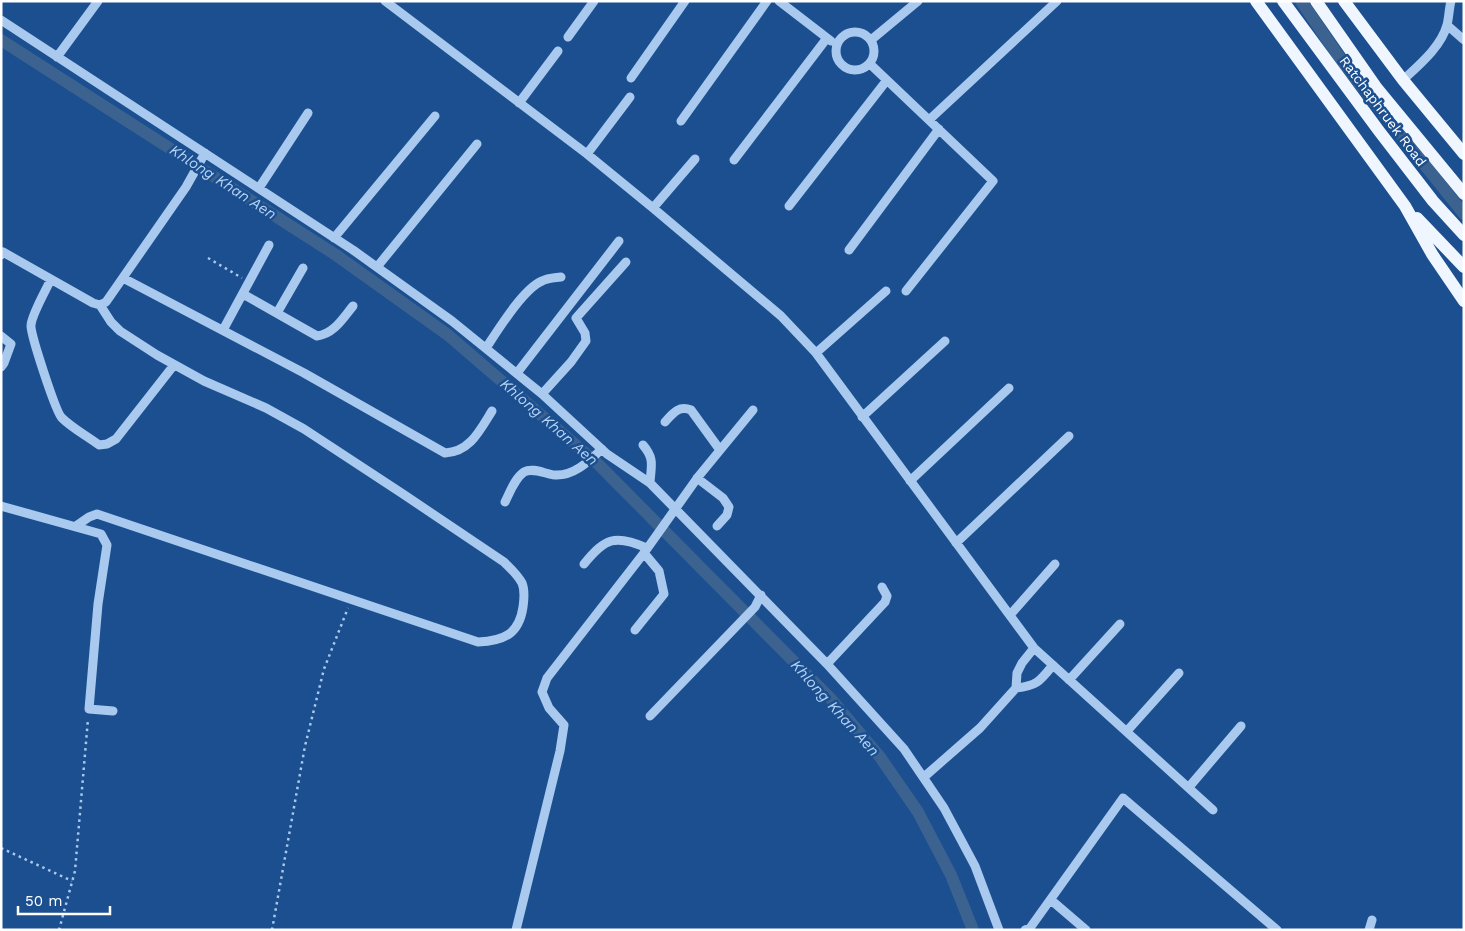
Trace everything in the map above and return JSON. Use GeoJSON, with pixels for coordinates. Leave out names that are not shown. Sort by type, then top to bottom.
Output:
{"type":"FeatureCollection","features":[{"type":"Feature","properties":{"kind":"main road"},"geometry":{"type":"LineString","coordinates":[[1256,1],[1405,206],[1432,254],[1464,301]]}},
{"type":"Feature","properties":{"kind":"main road","name":"Ratchaphruek Road"},"geometry":{"type":"LineString","coordinates":[[1283,1],[1433,201],[1464,235]]}},
{"type":"Feature","properties":{"kind":"main road","name":"Ratchaphruek Road"},"geometry":{"type":"LineString","coordinates":[[1316,1],[1376,87],[1464,194]]}},
{"type":"Feature","properties":{"kind":"main road"},"geometry":{"type":"LineString","coordinates":[[1344,1],[1403,80],[1464,154]]}},
{"type":"Feature","properties":{"kind":"main road"},"geometry":{"type":"LineString","coordinates":[[1405,206],[1464,267]]}},
{"type":"Feature","properties":{"kind":"street"},"geometry":{"type":"LineString","coordinates":[[57,57],[98,1]]}},
{"type":"Feature","properties":{"kind":"street"},"geometry":{"type":"LineString","coordinates":[[385,1],[587,154],[781,316],[816,353],[1034,648],[1213,810]]}},
{"type":"Feature","properties":{"kind":"street"},"geometry":{"type":"LineString","coordinates":[[568,37],[594,1]]}},
{"type":"Feature","properties":{"kind":"street"},"geometry":{"type":"LineString","coordinates":[[631,78],[685,1]]}},
{"type":"Feature","properties":{"kind":"street"},"geometry":{"type":"LineString","coordinates":[[681,121],[767,1]]}},
{"type":"Feature","properties":{"kind":"street"},"geometry":{"type":"LineString","coordinates":[[779,1],[837,46]]}},
{"type":"Feature","properties":{"kind":"street"},"geometry":{"type":"LineString","coordinates":[[871,40],[918,1]]}},
{"type":"Feature","properties":{"kind":"street"},"geometry":{"type":"LineString","coordinates":[[929,120],[1057,1]]}},
{"type":"Feature","properties":{"kind":"street"},"geometry":{"type":"LineString","coordinates":[[1403,80],[1440,40],[1447,25],[1450,1]]}},
{"type":"Feature","properties":{"kind":"street"},"geometry":{"type":"LineString","coordinates":[[1,20],[203,157],[259,188],[334,238],[452,321],[542,394],[602,449],[650,483],[827,664],[904,749],[944,808],[975,866],[999,930]]}},
{"type":"Feature","properties":{"kind":"street"},"geometry":{"type":"LineString","coordinates":[[1447,25],[1464,40]]}},
{"type":"Feature","properties":{"kind":"street"},"geometry":{"type":"LineString","coordinates":[[849,33],[860,33],[871,40],[874,52],[870,64],[858,70],[846,68],[837,58],[837,46],[844,36],[849,33]]}},
{"type":"Feature","properties":{"kind":"street"},"geometry":{"type":"LineString","coordinates":[[734,160],[828,38]]}},
{"type":"Feature","properties":{"kind":"street"},"geometry":{"type":"LineString","coordinates":[[519,104],[558,51]]}},
{"type":"Feature","properties":{"kind":"street"},"geometry":{"type":"LineString","coordinates":[[870,64],[994,181],[906,292]]}},
{"type":"Feature","properties":{"kind":"street"},"geometry":{"type":"LineString","coordinates":[[789,206],[887,80]]}},
{"type":"Feature","properties":{"kind":"street"},"geometry":{"type":"LineString","coordinates":[[587,154],[630,97]]}},
{"type":"Feature","properties":{"kind":"street"},"geometry":{"type":"LineString","coordinates":[[259,188],[308,113]]}},
{"type":"Feature","properties":{"kind":"street"},"geometry":{"type":"LineString","coordinates":[[334,238],[435,116]]}},
{"type":"Feature","properties":{"kind":"street"},"geometry":{"type":"LineString","coordinates":[[848,250],[939,129]]}},
{"type":"Feature","properties":{"kind":"street"},"geometry":{"type":"LineString","coordinates":[[377,268],[477,144]]}},
{"type":"Feature","properties":{"kind":"street"},"geometry":{"type":"LineString","coordinates":[[2,253],[93,303],[100,304],[106,302],[186,186],[203,157]]}},
{"type":"Feature","properties":{"kind":"street"},"geometry":{"type":"LineString","coordinates":[[653,208],[695,159]]}},
{"type":"Feature","properties":{"kind":"street"},"geometry":{"type":"LineString","coordinates":[[517,373],[619,241]]}},
{"type":"Feature","properties":{"kind":"street"},"geometry":{"type":"LineString","coordinates":[[224,330],[269,245]]}},
{"type":"Feature","properties":{"kind":"street"},"geometry":{"type":"LineString","coordinates":[[542,394],[571,362],[586,340],[586,333],[576,318],[626,262]]}},
{"type":"Feature","properties":{"kind":"street"},"geometry":{"type":"LineString","coordinates":[[277,313],[303,268]]}},
{"type":"Feature","properties":{"kind":"street"},"geometry":{"type":"LineString","coordinates":[[123,278],[304,373],[445,453],[466,447],[477,435],[492,411]]}},
{"type":"Feature","properties":{"kind":"street"},"geometry":{"type":"LineString","coordinates":[[486,348],[516,306],[535,284],[551,278],[561,278]]}},
{"type":"Feature","properties":{"kind":"street"},"geometry":{"type":"LineString","coordinates":[[51,279],[31,323],[32,336],[51,389],[56,410],[62,418],[99,445],[107,444],[116,439],[174,365]]}},
{"type":"Feature","properties":{"kind":"street"},"geometry":{"type":"LineString","coordinates":[[816,353],[886,291]]}},
{"type":"Feature","properties":{"kind":"street"},"geometry":{"type":"LineString","coordinates":[[243,294],[317,336],[325,335],[334,328],[353,306]]}},
{"type":"Feature","properties":{"kind":"street"},"geometry":{"type":"LineString","coordinates":[[76,526],[97,514],[478,642],[504,638],[516,629],[524,600],[523,586],[516,574],[504,562],[304,429],[266,408],[204,381],[174,365],[120,331],[100,304]]}},
{"type":"Feature","properties":{"kind":"street"},"geometry":{"type":"LineString","coordinates":[[1,336],[10,344],[1,367]]}},
{"type":"Feature","properties":{"kind":"street"},"geometry":{"type":"LineString","coordinates":[[862,417],[945,341]]}},
{"type":"Feature","properties":{"kind":"street"},"geometry":{"type":"LineString","coordinates":[[910,481],[1009,388]]}},
{"type":"Feature","properties":{"kind":"street"},"geometry":{"type":"LineString","coordinates":[[664,422],[680,408],[691,410],[720,450]]}},
{"type":"Feature","properties":{"kind":"street"},"geometry":{"type":"LineString","coordinates":[[516,930],[560,751],[564,725],[549,708],[542,692],[547,678],[647,548],[697,478],[753,410]]}},
{"type":"Feature","properties":{"kind":"street"},"geometry":{"type":"LineString","coordinates":[[956,543],[1069,436]]}},
{"type":"Feature","properties":{"kind":"street"},"geometry":{"type":"LineString","coordinates":[[643,445],[650,453],[652,461],[650,483]]}},
{"type":"Feature","properties":{"kind":"street"},"geometry":{"type":"LineString","coordinates":[[505,502],[517,479],[523,473],[530,470],[556,475],[568,474],[578,469],[602,449]]}},
{"type":"Feature","properties":{"kind":"street"},"geometry":{"type":"LineString","coordinates":[[697,478],[723,498],[729,507],[727,515],[717,526]]}},
{"type":"Feature","properties":{"kind":"street"},"geometry":{"type":"LineString","coordinates":[[1,506],[101,534],[107,545],[98,604],[89,709],[113,711]]}},
{"type":"Feature","properties":{"kind":"street"},"geometry":{"type":"LineString","coordinates":[[584,564],[598,547],[615,540],[630,541],[647,548],[659,570],[664,594],[635,630]]}},
{"type":"Feature","properties":{"kind":"street"},"geometry":{"type":"LineString","coordinates":[[1010,615],[1055,564]]}},
{"type":"Feature","properties":{"kind":"street"},"geometry":{"type":"LineString","coordinates":[[827,664],[885,602],[887,596],[882,587]]}},
{"type":"Feature","properties":{"kind":"street"},"geometry":{"type":"LineString","coordinates":[[650,716],[755,607],[761,595]]}},
{"type":"Feature","properties":{"kind":"street"},"geometry":{"type":"LineString","coordinates":[[1069,680],[1120,624]]}},
{"type":"Feature","properties":{"kind":"street"},"geometry":{"type":"LineString","coordinates":[[1016,688],[1016,673],[1022,662],[1034,648]]}},
{"type":"Feature","properties":{"kind":"street"},"geometry":{"type":"LineString","coordinates":[[924,777],[980,728],[1016,688],[1031,686],[1052,665]]}},
{"type":"Feature","properties":{"kind":"street"},"geometry":{"type":"LineString","coordinates":[[1126,731],[1180,673]]}},
{"type":"Feature","properties":{"kind":"street"},"geometry":{"type":"LineString","coordinates":[[1189,787],[1241,726]]}},
{"type":"Feature","properties":{"kind":"street"},"geometry":{"type":"LineString","coordinates":[[1025,930],[1030,928],[1051,900],[1122,798],[1277,930]]}},
{"type":"Feature","properties":{"kind":"street"},"geometry":{"type":"LineString","coordinates":[[1051,900],[1086,930]]}},
{"type":"Feature","properties":{"kind":"street"},"geometry":{"type":"LineString","coordinates":[[1369,930],[1372,920]]}},
{"type":"Feature","properties":{"kind":"path"},"geometry":{"type":"LineString","coordinates":[[208,258],[250,282]]}},
{"type":"Feature","properties":{"kind":"path"},"geometry":{"type":"LineString","coordinates":[[272,930],[305,746],[324,669],[351,599]]}},
{"type":"Feature","properties":{"kind":"path"},"geometry":{"type":"LineString","coordinates":[[59,930],[75,871],[89,709]]}},
{"type":"Feature","properties":{"kind":"path"},"geometry":{"type":"LineString","coordinates":[[1,848],[72,881]]}},
{"type":"Feature","properties":{"kind":"waterway"},"geometry":{"type":"LineString","coordinates":[[1301,1],[1344,64],[1464,214]]}},
{"type":"Feature","properties":{"kind":"waterway","name":"Khlong Khan Aen"},"geometry":{"type":"LineString","coordinates":[[1,40],[336,255],[448,335],[599,465],[832,700],[880,757],[918,812],[951,875],[973,930]]}}]}
